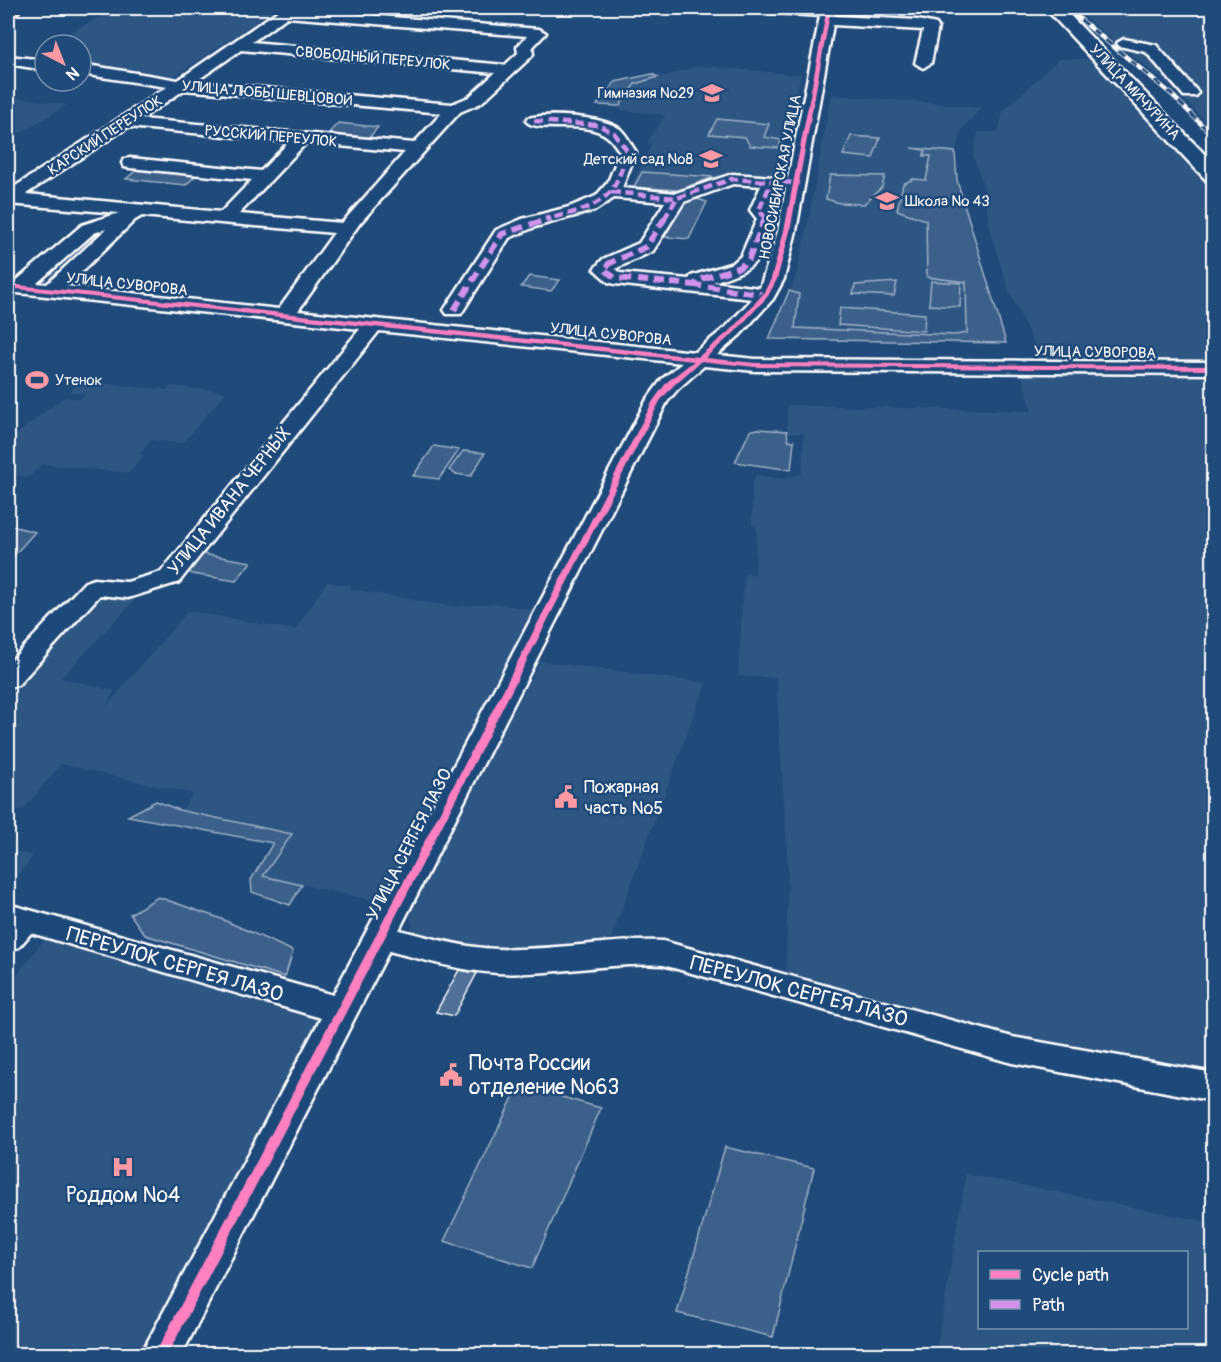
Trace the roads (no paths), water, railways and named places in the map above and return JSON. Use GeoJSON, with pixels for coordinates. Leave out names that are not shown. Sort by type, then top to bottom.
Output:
{"type":"FeatureCollection","features":[{"type":"Feature","properties":{"kind":"main road"},"geometry":{"type":"LineString","coordinates":[[8,9],[12,8]]}},
{"type":"Feature","properties":{"kind":"main road","name":"УЛИЦА МИЧУРИНА"},"geometry":{"type":"LineString","coordinates":[[1054,8],[1214,177]]}},
{"type":"Feature","properties":{"kind":"street"},"geometry":{"type":"LineString","coordinates":[[761,8],[828,13],[931,27],[923,63]]}},
{"type":"Feature","properties":{"kind":"street"},"geometry":{"type":"LineString","coordinates":[[285,316],[346,229],[418,148],[454,110],[475,100],[526,54],[524,47],[540,33],[286,10]]}},
{"type":"Feature","properties":{"kind":"street","name":"КАРСКИЙ ПЕРЕУЛОК"},"geometry":{"type":"LineString","coordinates":[[8,198],[181,85],[286,10]]}},
{"type":"Feature","properties":{"kind":"street","name":"НОВОСИБИРСКАЯ УЛИЦА"},"geometry":{"type":"LineString","coordinates":[[698,359],[733,331],[766,295],[776,276],[828,13]]}},
{"type":"Feature","properties":{"kind":"street"},"geometry":{"type":"LineString","coordinates":[[1124,43],[1151,48],[1190,93]]}},
{"type":"Feature","properties":{"kind":"street","name":"СВОБОДНЫЙ ПЕРЕУЛОК"},"geometry":{"type":"LineString","coordinates":[[239,45],[507,70]]}},
{"type":"Feature","properties":{"kind":"street"},"geometry":{"type":"LineString","coordinates":[[8,60],[33,63]]}},
{"type":"Feature","properties":{"kind":"street","name":"УЛИЦА ЛЮБЫ ШЕВЦОВОЙ"},"geometry":{"type":"LineString","coordinates":[[93,71],[181,85],[454,110]]}},
{"type":"Feature","properties":{"kind":"street"},"geometry":{"type":"LineString","coordinates":[[534,121],[594,125],[613,132],[628,152],[610,192]]}},
{"type":"Feature","properties":{"kind":"street","name":"РУССКИЙ ПЕРЕУЛОК"},"geometry":{"type":"LineString","coordinates":[[124,122],[418,148]]}},
{"type":"Feature","properties":{"kind":"street"},"geometry":{"type":"LineString","coordinates":[[225,218],[301,139]]}},
{"type":"Feature","properties":{"kind":"street"},"geometry":{"type":"LineString","coordinates":[[130,163],[263,176]]}},
{"type":"Feature","properties":{"kind":"street"},"geometry":{"type":"LineString","coordinates":[[454,310],[502,234],[515,226],[579,210],[610,192],[677,198],[732,178],[796,183]]}},
{"type":"Feature","properties":{"kind":"street"},"geometry":{"type":"LineString","coordinates":[[696,285],[698,280],[740,267],[749,259],[766,219],[759,210],[772,181]]}},
{"type":"Feature","properties":{"kind":"street"},"geometry":{"type":"LineString","coordinates":[[8,198],[134,212],[346,229]]}},
{"type":"Feature","properties":{"kind":"street"},"geometry":{"type":"LineString","coordinates":[[677,198],[646,247],[610,263],[604,269],[615,278],[696,285],[766,295]]}},
{"type":"Feature","properties":{"kind":"street"},"geometry":{"type":"LineString","coordinates":[[14,287],[88,229],[134,212]]}},
{"type":"Feature","properties":{"kind":"street"},"geometry":{"type":"LineString","coordinates":[[51,291],[134,212]]}},
{"type":"Feature","properties":{"kind":"street","name":"УЛИЦА СУВОРОВА"},"geometry":{"type":"LineString","coordinates":[[14,287],[755,365],[1214,368]]}},
{"type":"Feature","properties":{"kind":"street","name":"УЛИЦА ИВАНА ЧЕРНЫХ"},"geometry":{"type":"LineString","coordinates":[[8,679],[94,587],[128,590],[170,577],[374,325]]}},
{"type":"Feature","properties":{"kind":"street","name":"УЛИЦА СЕРГЕЯ ЛАЗО"},"geometry":{"type":"LineString","coordinates":[[161,1354],[657,401],[670,384],[698,359]]}},
{"type":"Feature","properties":{"kind":"street","name":"ПЕРЕУЛОК СЕРГЕЯ ЛАЗО"},"geometry":{"type":"LineString","coordinates":[[13,925],[342,1010]]}},
{"type":"Feature","properties":{"kind":"street","name":"ПЕРЕУЛОК СЕРГЕЯ ЛАЗО"},"geometry":{"type":"LineString","coordinates":[[380,937],[497,961],[632,951],[663,953],[1012,1050],[1214,1087]]}},
{"type":"Feature","properties":{"kind":"railway"},"geometry":{"type":"LineString","coordinates":[[1070,8],[1081,20],[1170,93],[1214,137]]}},
{"type":"Feature","properties":{"kind":"place","name":"Гимназия №29"},"geometry":{"type":"Point","coordinates":[712,93]}},
{"type":"Feature","properties":{"kind":"place","name":"Детский сад №8"},"geometry":{"type":"Point","coordinates":[711,159]}},
{"type":"Feature","properties":{"kind":"place","name":"Школа № 43"},"geometry":{"type":"Point","coordinates":[887,201]}},
{"type":"Feature","properties":{"kind":"place","name":"Утенок"},"geometry":{"type":"Point","coordinates":[37,380]}},
{"type":"Feature","properties":{"kind":"place","name":"Пожарная часть №5"},"geometry":{"type":"Point","coordinates":[566,797]}},
{"type":"Feature","properties":{"kind":"place","name":"Почта России отделение №63"},"geometry":{"type":"Point","coordinates":[451,1075]}},
{"type":"Feature","properties":{"kind":"place","name":"Роддом №4"},"geometry":{"type":"Point","coordinates":[123,1167]}}]}
